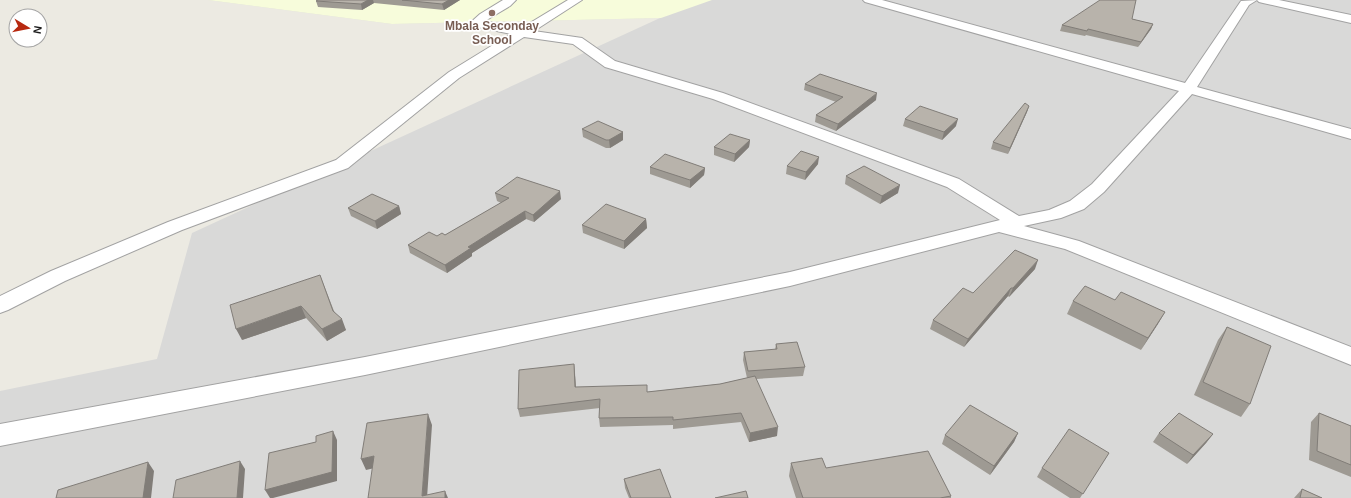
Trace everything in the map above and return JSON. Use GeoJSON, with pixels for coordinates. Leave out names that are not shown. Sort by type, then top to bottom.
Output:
{"type":"FeatureCollection","features":[{"type":"Feature","properties":{"kind":"street"},"geometry":{"type":"LineString","coordinates":[[510,0],[501,7],[482,17],[476,23],[522,33],[577,41],[610,64],[718,96],[953,183],[1008,224],[1072,245],[1351,356]]}},
{"type":"Feature","properties":{"kind":"street"},"geometry":{"type":"LineString","coordinates":[[0,305],[58,276],[175,226],[342,164],[454,75],[576,0]]}},
{"type":"Feature","properties":{"kind":"street"},"geometry":{"type":"LineString","coordinates":[[869,0],[1188,90],[1351,134]]}},
{"type":"Feature","properties":{"kind":"street"},"geometry":{"type":"LineString","coordinates":[[0,435],[366,366],[790,279],[1008,224],[1054,214],[1077,205],[1098,188],[1188,90],[1248,1],[1351,18]]}},
{"type":"Feature","properties":{"kind":"shaded area"},"geometry":{"type":"Polygon","coordinates":[[[208,0],[1351,0],[1351,498],[0,498],[0,391],[157,359],[192,233],[660,18],[392,24],[208,0]]]}},
{"type":"Feature","properties":{"kind":"shaded area","name":"Mbala Seconday School"},"geometry":{"type":"Polygon","coordinates":[[[208,0],[712,0],[661,18],[392,24],[208,0]]]}},
{"type":"Feature","properties":{"kind":"building"},"geometry":{"type":"Polygon","coordinates":[[[368,0],[361,4],[316,1],[368,0]]]}},
{"type":"Feature","properties":{"kind":"building"},"geometry":{"type":"Polygon","coordinates":[[[402,0],[449,0],[442,4],[402,0]]]}},
{"type":"Feature","properties":{"kind":"building"},"geometry":{"type":"Polygon","coordinates":[[[1100,0],[1136,0],[1132,19],[1153,24],[1141,42],[1088,29],[1087,31],[1062,25],[1100,0]]]}},
{"type":"Feature","properties":{"kind":"building"},"geometry":{"type":"Polygon","coordinates":[[[820,74],[877,93],[838,124],[816,115],[843,97],[805,84],[820,74]]]}},
{"type":"Feature","properties":{"kind":"building"},"geometry":{"type":"Polygon","coordinates":[[[1025,103],[1029,106],[1010,148],[993,142],[1025,103]]]}},
{"type":"Feature","properties":{"kind":"building"},"geometry":{"type":"Polygon","coordinates":[[[920,106],[958,119],[944,132],[905,119],[920,106]]]}},
{"type":"Feature","properties":{"kind":"building"},"geometry":{"type":"Polygon","coordinates":[[[598,121],[623,132],[609,140],[606,140],[582,129],[598,121]]]}},
{"type":"Feature","properties":{"kind":"building"},"geometry":{"type":"Polygon","coordinates":[[[730,134],[750,140],[735,154],[714,147],[730,134]]]}},
{"type":"Feature","properties":{"kind":"building"},"geometry":{"type":"Polygon","coordinates":[[[801,151],[819,157],[806,172],[787,166],[801,151]]]}},
{"type":"Feature","properties":{"kind":"building"},"geometry":{"type":"Polygon","coordinates":[[[665,154],[705,168],[690,180],[650,167],[665,154]]]}},
{"type":"Feature","properties":{"kind":"building"},"geometry":{"type":"Polygon","coordinates":[[[864,166],[900,185],[882,196],[846,176],[864,166]]]}},
{"type":"Feature","properties":{"kind":"building"},"geometry":{"type":"Polygon","coordinates":[[[517,177],[560,191],[533,215],[525,211],[468,247],[471,248],[445,265],[408,245],[429,232],[437,236],[442,233],[445,235],[509,198],[495,193],[517,177]]]}},
{"type":"Feature","properties":{"kind":"building"},"geometry":{"type":"Polygon","coordinates":[[[372,194],[399,206],[375,221],[348,208],[372,194]]]}},
{"type":"Feature","properties":{"kind":"building"},"geometry":{"type":"Polygon","coordinates":[[[606,204],[646,219],[624,241],[582,225],[606,204]]]}},
{"type":"Feature","properties":{"kind":"building"},"geometry":{"type":"Polygon","coordinates":[[[1015,250],[1038,260],[1013,288],[1011,288],[968,339],[933,320],[963,288],[973,293],[1015,250]]]}},
{"type":"Feature","properties":{"kind":"building"},"geometry":{"type":"Polygon","coordinates":[[[320,275],[333,311],[342,319],[322,329],[301,306],[236,329],[230,305],[320,275]]]}},
{"type":"Feature","properties":{"kind":"building"},"geometry":{"type":"Polygon","coordinates":[[[1085,286],[1115,300],[1121,292],[1165,312],[1148,338],[1073,301],[1085,286]]]}},
{"type":"Feature","properties":{"kind":"building"},"geometry":{"type":"Polygon","coordinates":[[[1227,327],[1271,346],[1250,404],[1203,382],[1227,327]]]}},
{"type":"Feature","properties":{"kind":"building"},"geometry":{"type":"Polygon","coordinates":[[[797,342],[805,367],[748,371],[744,352],[777,349],[776,344],[797,342]]]}},
{"type":"Feature","properties":{"kind":"building"},"geometry":{"type":"Polygon","coordinates":[[[574,364],[575,387],[647,385],[647,392],[720,384],[755,376],[778,427],[750,433],[741,413],[673,420],[673,417],[599,418],[600,399],[518,409],[519,370],[574,364]]]}},
{"type":"Feature","properties":{"kind":"building"},"geometry":{"type":"Polygon","coordinates":[[[970,405],[1018,433],[994,466],[945,435],[970,405]]]}},
{"type":"Feature","properties":{"kind":"building"},"geometry":{"type":"Polygon","coordinates":[[[1179,413],[1213,434],[1193,455],[1159,433],[1179,413]]]}},
{"type":"Feature","properties":{"kind":"building"},"geometry":{"type":"Polygon","coordinates":[[[1319,413],[1351,426],[1351,465],[1317,451],[1319,413]]]}},
{"type":"Feature","properties":{"kind":"building"},"geometry":{"type":"Polygon","coordinates":[[[428,414],[422,496],[445,491],[445,498],[368,498],[374,456],[361,459],[367,423],[428,414]]]}},
{"type":"Feature","properties":{"kind":"building"},"geometry":{"type":"Polygon","coordinates":[[[1069,429],[1109,453],[1083,494],[1042,468],[1069,429]]]}},
{"type":"Feature","properties":{"kind":"building"},"geometry":{"type":"Polygon","coordinates":[[[333,431],[332,472],[265,490],[269,453],[316,442],[316,436],[333,431]]]}},
{"type":"Feature","properties":{"kind":"building"},"geometry":{"type":"Polygon","coordinates":[[[928,451],[951,496],[940,498],[803,498],[791,463],[822,458],[826,468],[928,451]]]}},
{"type":"Feature","properties":{"kind":"building"},"geometry":{"type":"Polygon","coordinates":[[[240,461],[237,498],[173,498],[176,480],[240,461]]]}},
{"type":"Feature","properties":{"kind":"building"},"geometry":{"type":"Polygon","coordinates":[[[148,462],[143,498],[56,498],[58,490],[148,462]]]}},
{"type":"Feature","properties":{"kind":"building"},"geometry":{"type":"Polygon","coordinates":[[[660,469],[671,498],[631,498],[624,479],[660,469]]]}},
{"type":"Feature","properties":{"kind":"building"},"geometry":{"type":"Polygon","coordinates":[[[1302,489],[1322,498],[1300,498],[1302,489]]]}},
{"type":"Feature","properties":{"kind":"building"},"geometry":{"type":"Polygon","coordinates":[[[746,491],[748,498],[715,498],[746,491]]]}},
{"type":"Feature","properties":{"kind":"place","name":"Mbala Seconday School"},"geometry":{"type":"Point","coordinates":[492,13]}}]}
